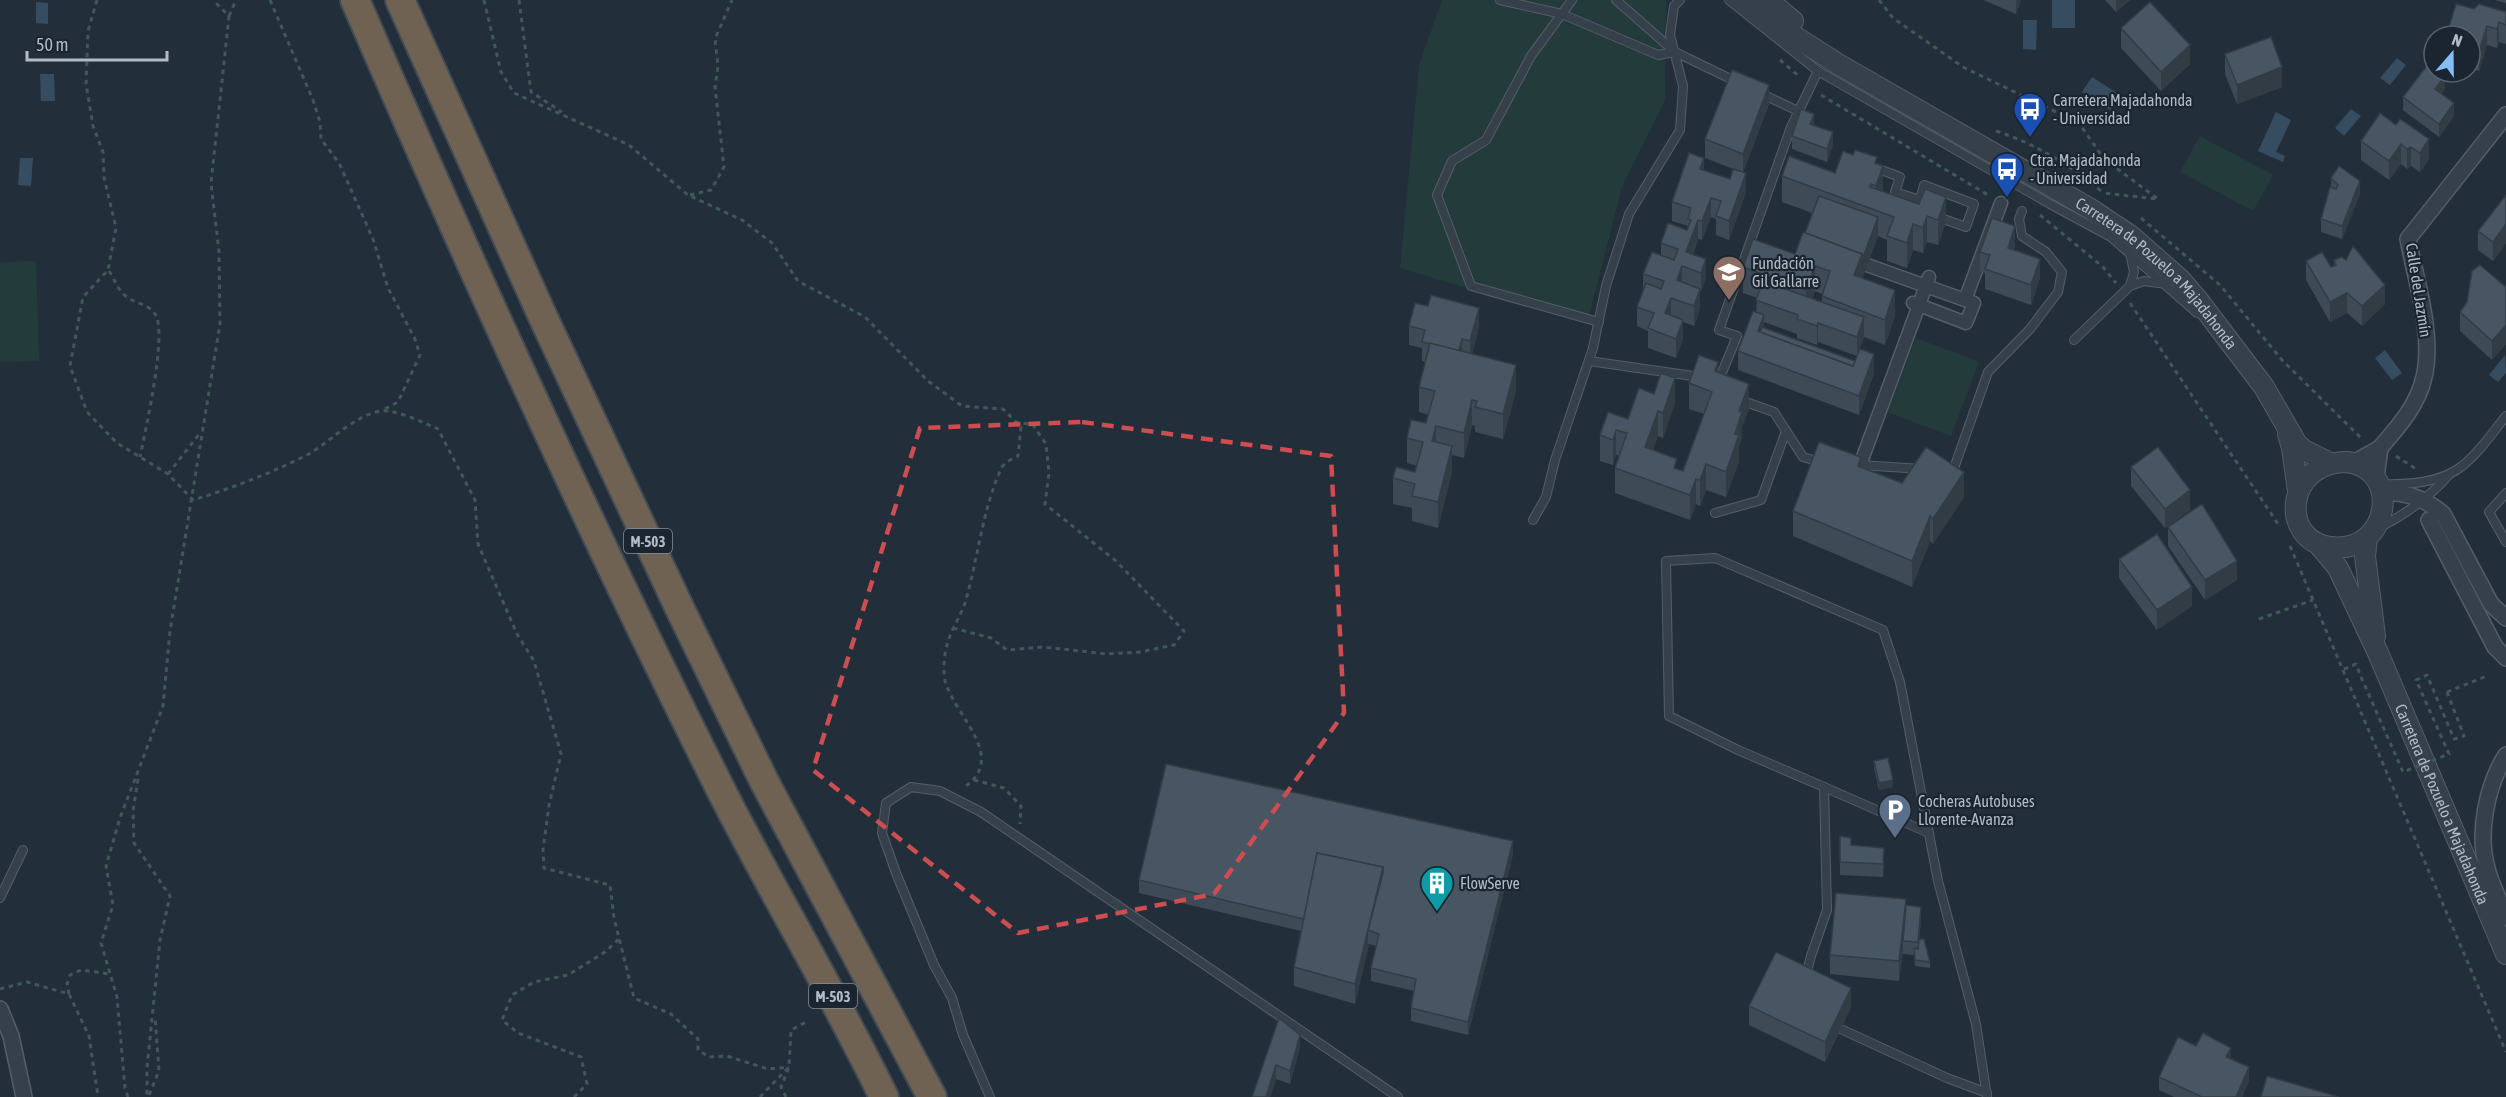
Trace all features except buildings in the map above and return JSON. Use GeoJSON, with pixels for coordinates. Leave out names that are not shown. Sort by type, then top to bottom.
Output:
{"type":"FeatureCollection","features":[{"type":"Feature","properties":{"kind":"highway","name":"M-503"},"geometry":{"type":"LineString","coordinates":[[355,0],[504,336],[655,654],[777,897],[810,952],[884,1097]]}},
{"type":"Feature","properties":{"kind":"highway","name":"M-503"},"geometry":{"type":"LineString","coordinates":[[400,0],[543,317],[680,609],[764,781],[932,1097]]}},
{"type":"Feature","properties":{"kind":"highway"},"geometry":{"type":"LineString","coordinates":[[777,897],[792,954],[863,1097]]}},
{"type":"Feature","properties":{"kind":"street","name":"Carretera de Pozuelo a Majadahonda"},"geometry":{"type":"LineString","coordinates":[[1746,0],[1817,51],[2090,208],[2131,236],[2180,279],[2240,352],[2264,387],[2285,426]]}},
{"type":"Feature","properties":{"kind":"street","name":"Carretera de Pozuelo a Majadahonda"},"geometry":{"type":"LineString","coordinates":[[1768,0],[1871,81]]}},
{"type":"Feature","properties":{"kind":"street","name":"Calle del Jazmín"},"geometry":{"type":"LineString","coordinates":[[2354,463],[2385,450],[2406,418],[2424,377],[2428,342],[2408,239],[2506,115]]}},
{"type":"Feature","properties":{"kind":"street"},"geometry":{"type":"LineString","coordinates":[[1965,300],[2001,203]]}},
{"type":"Feature","properties":{"kind":"street"},"geometry":{"type":"LineString","coordinates":[[1867,265],[1927,282],[1974,303],[1966,323],[1916,304]]}},
{"type":"Feature","properties":{"kind":"street"},"geometry":{"type":"LineString","coordinates":[[1860,465],[1916,304],[1927,282]]}},
{"type":"Feature","properties":{"kind":"street"},"geometry":{"type":"LineString","coordinates":[[2285,426],[2304,450],[2330,463],[2354,463],[2379,485],[2423,501],[2443,514],[2492,604],[2506,618]]}},
{"type":"Feature","properties":{"kind":"street"},"geometry":{"type":"LineString","coordinates":[[2285,426],[2292,448],[2298,491]]}},
{"type":"Feature","properties":{"kind":"street"},"geometry":{"type":"LineString","coordinates":[[2330,463],[2310,473],[2298,491],[2295,501],[2300,524],[2319,545],[2349,547],[2372,533],[2380,520],[2379,485],[2385,450]]}},
{"type":"Feature","properties":{"kind":"street"},"geometry":{"type":"LineString","coordinates":[[2429,520],[2495,647],[2506,658]]}},
{"type":"Feature","properties":{"kind":"street","name":"Carretera de Pozuelo a Majadahonda"},"geometry":{"type":"LineString","coordinates":[[2372,533],[2365,556],[2378,653]]}},
{"type":"Feature","properties":{"kind":"street","name":"Carretera de Pozuelo a Majadahonda"},"geometry":{"type":"LineString","coordinates":[[2319,545],[2338,568],[2378,653],[2506,954]]}},
{"type":"Feature","properties":{"kind":"street"},"geometry":{"type":"LineString","coordinates":[[2506,755],[2494,779],[2487,804],[2483,849],[2487,869],[2506,917]]}},
{"type":"Feature","properties":{"kind":"street"},"geometry":{"type":"LineString","coordinates":[[0,1009],[11,1036],[24,1097]]}},
{"type":"Feature","properties":{"kind":"lane"},"geometry":{"type":"LineString","coordinates":[[1500,0],[1562,15],[1623,38],[1658,55],[1675,52]]}},
{"type":"Feature","properties":{"kind":"lane"},"geometry":{"type":"LineString","coordinates":[[1572,0],[1531,56],[1486,140],[1452,162],[1437,195],[1472,286],[1599,322]]}},
{"type":"Feature","properties":{"kind":"lane"},"geometry":{"type":"LineString","coordinates":[[1616,0],[1675,52],[1747,87]]}},
{"type":"Feature","properties":{"kind":"lane"},"geometry":{"type":"LineString","coordinates":[[1533,520],[1546,497],[1555,460],[1588,361],[1606,286],[1629,214],[1680,130],[1683,86],[1670,35],[1674,6],[1680,0]]}},
{"type":"Feature","properties":{"kind":"lane"},"geometry":{"type":"LineString","coordinates":[[1729,0],[1818,71],[2050,204],[2091,225],[2130,251],[2240,352]]}},
{"type":"Feature","properties":{"kind":"lane"},"geometry":{"type":"LineString","coordinates":[[1719,380],[1737,336],[1719,330],[1798,111],[1818,71]]}},
{"type":"Feature","properties":{"kind":"lane"},"geometry":{"type":"LineString","coordinates":[[1757,91],[1798,111]]}},
{"type":"Feature","properties":{"kind":"lane"},"geometry":{"type":"LineString","coordinates":[[1870,166],[1900,177],[1895,192],[1920,200]]}},
{"type":"Feature","properties":{"kind":"lane"},"geometry":{"type":"LineString","coordinates":[[1776,170],[1786,174]]}},
{"type":"Feature","properties":{"kind":"lane"},"geometry":{"type":"LineString","coordinates":[[1924,185],[1974,204],[1966,227],[1916,209],[1920,200],[1924,185]]}},
{"type":"Feature","properties":{"kind":"lane"},"geometry":{"type":"LineString","coordinates":[[1941,470],[1953,471],[1988,372],[2030,329],[2058,292],[2062,272],[2046,252],[2022,236],[2019,219],[2022,211]]}},
{"type":"Feature","properties":{"kind":"lane"},"geometry":{"type":"LineString","coordinates":[[2130,251],[2134,272],[2130,286]]}},
{"type":"Feature","properties":{"kind":"lane"},"geometry":{"type":"LineString","coordinates":[[2074,340],[2130,286],[2144,281],[2167,284]]}},
{"type":"Feature","properties":{"kind":"lane"},"geometry":{"type":"LineString","coordinates":[[1588,361],[1728,383]]}},
{"type":"Feature","properties":{"kind":"lane"},"geometry":{"type":"LineString","coordinates":[[1747,391],[1743,402],[1774,412],[1803,456],[1824,464]]}},
{"type":"Feature","properties":{"kind":"lane"},"geometry":{"type":"LineString","coordinates":[[2372,533],[2404,516],[2423,501],[2449,474],[2469,461],[2506,416]]}},
{"type":"Feature","properties":{"kind":"lane"},"geometry":{"type":"LineString","coordinates":[[1715,513],[1761,500],[1786,431]]}},
{"type":"Feature","properties":{"kind":"lane"},"geometry":{"type":"LineString","coordinates":[[1846,471],[1857,475],[1860,465],[1929,469]]}},
{"type":"Feature","properties":{"kind":"lane"},"geometry":{"type":"LineString","coordinates":[[2379,485],[2449,474]]}},
{"type":"Feature","properties":{"kind":"lane"},"geometry":{"type":"LineString","coordinates":[[2506,493],[2489,512],[2506,542]]}},
{"type":"Feature","properties":{"kind":"lane"},"geometry":{"type":"LineString","coordinates":[[1929,833],[1738,750],[1669,716],[1666,561],[1715,558],[1884,630],[1900,682],[1929,833],[1938,881],[1976,1024],[1987,1095]]}},
{"type":"Feature","properties":{"kind":"lane"},"geometry":{"type":"LineString","coordinates":[[990,1097],[963,1035],[952,998],[934,965],[882,833],[886,803],[911,787],[940,791],[981,812],[1398,1097]]}},
{"type":"Feature","properties":{"kind":"lane"},"geometry":{"type":"LineString","coordinates":[[1806,979],[1811,956],[1827,910],[1824,787]]}},
{"type":"Feature","properties":{"kind":"lane"},"geometry":{"type":"LineString","coordinates":[[0,898],[23,850]]}},
{"type":"Feature","properties":{"kind":"lane"},"geometry":{"type":"LineString","coordinates":[[1825,1022],[1987,1095]]}},
{"type":"Feature","properties":{"kind":"path"},"geometry":{"type":"LineString","coordinates":[[97,0],[88,32],[86,84],[93,126],[103,152],[104,177],[116,228],[108,270],[83,297],[70,366],[87,412],[117,443],[168,474],[193,500]]}},
{"type":"Feature","properties":{"kind":"path"},"geometry":{"type":"LineString","coordinates":[[213,0],[229,16]]}},
{"type":"Feature","properties":{"kind":"path"},"geometry":{"type":"LineString","coordinates":[[128,1097],[125,1088],[117,997],[101,943],[113,905],[106,866],[120,818],[140,771],[163,706],[170,631],[220,324],[219,252],[211,183],[229,16],[236,0]]}},
{"type":"Feature","properties":{"kind":"path"},"geometry":{"type":"LineString","coordinates":[[193,500],[244,484],[308,455],[361,418],[382,411],[398,402],[420,355],[415,339],[388,288],[372,239],[339,163],[321,139],[320,122],[314,100],[270,0]]}},
{"type":"Feature","properties":{"kind":"path"},"geometry":{"type":"LineString","coordinates":[[484,0],[501,72],[514,93],[629,145],[688,195],[742,220],[772,243],[798,281],[865,317],[928,381],[962,406],[1003,409],[1021,427],[1018,456],[1002,466],[990,500],[964,605],[946,647],[945,679],[959,713],[979,742],[983,763],[974,780],[950,796]]}},
{"type":"Feature","properties":{"kind":"path"},"geometry":{"type":"LineString","coordinates":[[519,0],[531,92],[572,118]]}},
{"type":"Feature","properties":{"kind":"path"},"geometry":{"type":"LineString","coordinates":[[688,195],[711,190],[724,168],[715,87],[718,66],[715,39],[732,0]]}},
{"type":"Feature","properties":{"kind":"path"},"geometry":{"type":"LineString","coordinates":[[1879,0],[1893,18],[1963,68],[2079,123],[2104,159],[2158,199],[2103,193]]}},
{"type":"Feature","properties":{"kind":"path"},"geometry":{"type":"LineString","coordinates":[[1774,54],[1830,102],[1944,167],[2001,203]]}},
{"type":"Feature","properties":{"kind":"path"},"geometry":{"type":"LineString","coordinates":[[2022,211],[2039,214],[2103,267],[2123,292],[2279,526]]}},
{"type":"Feature","properties":{"kind":"path"},"geometry":{"type":"LineString","coordinates":[[108,270],[118,288],[128,298],[155,313],[159,326],[156,366],[140,457]]}},
{"type":"Feature","properties":{"kind":"path"},"geometry":{"type":"LineString","coordinates":[[382,411],[405,416],[438,429],[475,500],[478,544],[516,634],[534,661],[561,754],[549,805],[543,850],[544,868],[610,885],[614,918],[634,998],[671,1014],[698,1039],[698,1050],[709,1057],[727,1056],[768,1069],[789,1067]]}},
{"type":"Feature","properties":{"kind":"path"},"geometry":{"type":"LineString","coordinates":[[953,628],[991,638],[1007,650],[1043,647],[1107,654],[1140,652],[1174,645],[1184,631],[1116,561],[1045,504],[1048,473],[1046,444],[1033,425],[1016,422]]}},
{"type":"Feature","properties":{"kind":"path"},"geometry":{"type":"LineString","coordinates":[[168,474],[201,432]]}},
{"type":"Feature","properties":{"kind":"path"},"geometry":{"type":"LineString","coordinates":[[2385,450],[2417,470]]}},
{"type":"Feature","properties":{"kind":"path"},"geometry":{"type":"LineString","coordinates":[[2288,543],[2344,669],[2506,1052]]}},
{"type":"Feature","properties":{"kind":"path"},"geometry":{"type":"LineString","coordinates":[[2259,619],[2313,600]]}},
{"type":"Feature","properties":{"kind":"path"},"geometry":{"type":"LineString","coordinates":[[2344,669],[2356,664],[2403,772],[2450,754],[2416,680],[2427,675],[2454,739],[2464,736],[2447,692],[2487,676]]}},
{"type":"Feature","properties":{"kind":"path"},"geometry":{"type":"LineString","coordinates":[[140,771],[133,811],[134,843],[170,896],[160,940],[147,1068],[148,1097]]}},
{"type":"Feature","properties":{"kind":"path"},"geometry":{"type":"LineString","coordinates":[[974,780],[1004,788],[1021,806],[1020,838]]}},
{"type":"Feature","properties":{"kind":"path"},"geometry":{"type":"LineString","coordinates":[[574,1097],[587,1084],[581,1057],[518,1033],[502,1020],[512,995],[534,982],[568,975],[604,952],[619,939]]}},
{"type":"Feature","properties":{"kind":"path"},"geometry":{"type":"LineString","coordinates":[[98,1097],[89,1036],[69,994],[67,984],[70,975],[81,970],[110,974]]}},
{"type":"Feature","properties":{"kind":"path"},"geometry":{"type":"LineString","coordinates":[[0,989],[27,982],[69,994]]}},
{"type":"Feature","properties":{"kind":"path"},"geometry":{"type":"LineString","coordinates":[[148,1097],[159,1071],[154,1010]]}},
{"type":"Feature","properties":{"kind":"path"},"geometry":{"type":"LineString","coordinates":[[786,1097],[781,1087],[789,1067],[791,1030],[806,1022]]}},
{"type":"Feature","properties":{"kind":"path"},"geometry":{"type":"LineString","coordinates":[[760,1097],[789,1067]]}},
{"type":"Feature","properties":{"kind":"highlighted area"},"geometry":{"type":"Polygon","coordinates":[[[1082,422],[1331,456],[1344,713],[1214,894],[1018,933],[813,770],[920,428],[1082,422]]]}},
{"type":"Feature","properties":{"kind":"green space"},"geometry":{"type":"Polygon","coordinates":[[[1442,0],[1666,0],[1665,100],[1622,187],[1587,324],[1400,268],[1419,65],[1442,0]]]}},
{"type":"Feature","properties":{"kind":"green space"},"geometry":{"type":"Polygon","coordinates":[[[2200,136],[2273,175],[2253,211],[2180,172],[2200,136]]]}},
{"type":"Feature","properties":{"kind":"green space"},"geometry":{"type":"Polygon","coordinates":[[[36,261],[39,361],[0,362],[0,262],[36,261]]]}},
{"type":"Feature","properties":{"kind":"green space"},"geometry":{"type":"Polygon","coordinates":[[[1916,338],[1979,362],[1951,436],[1888,412],[1916,338]]]}},
{"type":"Feature","properties":{"kind":"water"},"geometry":{"type":"Polygon","coordinates":[[[2052,0],[2075,0],[2075,28],[2052,28],[2052,0]]]}},
{"type":"Feature","properties":{"kind":"water"},"geometry":{"type":"Polygon","coordinates":[[[36,2],[48,3],[48,24],[36,23],[36,2]]]}},
{"type":"Feature","properties":{"kind":"water"},"geometry":{"type":"Polygon","coordinates":[[[2023,20],[2037,20],[2036,50],[2023,49],[2023,20]]]}},
{"type":"Feature","properties":{"kind":"water"},"geometry":{"type":"Polygon","coordinates":[[[2397,58],[2406,65],[2390,85],[2380,78],[2397,58]]]}},
{"type":"Feature","properties":{"kind":"water"},"geometry":{"type":"Polygon","coordinates":[[[40,74],[54,74],[55,101],[41,101],[40,74]]]}},
{"type":"Feature","properties":{"kind":"water"},"geometry":{"type":"Polygon","coordinates":[[[2092,77],[2120,95],[2110,110],[2082,92],[2092,77]]]}},
{"type":"Feature","properties":{"kind":"water"},"geometry":{"type":"Polygon","coordinates":[[[2351,109],[2361,116],[2344,136],[2335,128],[2351,109]]]}},
{"type":"Feature","properties":{"kind":"water"},"geometry":{"type":"Polygon","coordinates":[[[2276,112],[2291,120],[2276,152],[2285,156],[2283,162],[2258,151],[2276,112]]]}},
{"type":"Feature","properties":{"kind":"water"},"geometry":{"type":"Polygon","coordinates":[[[20,158],[33,158],[31,186],[18,185],[20,158]]]}},
{"type":"Feature","properties":{"kind":"water"},"geometry":{"type":"Polygon","coordinates":[[[2385,350],[2402,373],[2392,380],[2375,358],[2385,350]]]}},
{"type":"Feature","properties":{"kind":"water"},"geometry":{"type":"Polygon","coordinates":[[[2505,355],[2506,373],[2498,382],[2489,375],[2505,355]]]}},
{"type":"Feature","properties":{"kind":"place","name":"Carretera Majadahonda - Universidad"},"geometry":{"type":"Point","coordinates":[2030,138]}},
{"type":"Feature","properties":{"kind":"place","name":"Ctra. Majadahonda - Universidad"},"geometry":{"type":"Point","coordinates":[2007,198]}},
{"type":"Feature","properties":{"kind":"place","name":"Fundación Gil Gallarre"},"geometry":{"type":"Point","coordinates":[1729,301]}},
{"type":"Feature","properties":{"kind":"place","name":"Cocheras Autobuses Llorente-Avanza"},"geometry":{"type":"Point","coordinates":[1895,839]}},
{"type":"Feature","properties":{"kind":"place","name":"FlowServe"},"geometry":{"type":"Point","coordinates":[1437,912]}}]}
